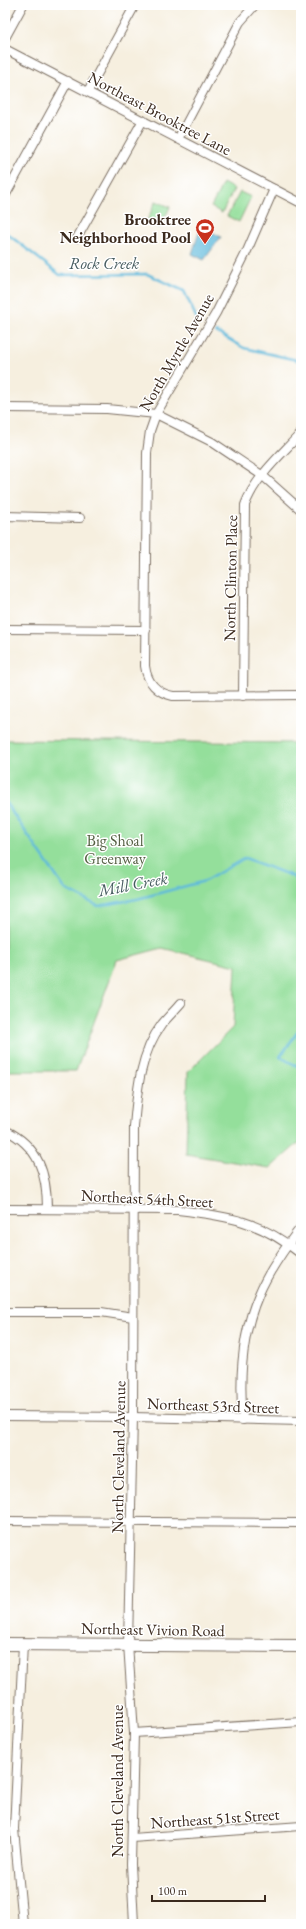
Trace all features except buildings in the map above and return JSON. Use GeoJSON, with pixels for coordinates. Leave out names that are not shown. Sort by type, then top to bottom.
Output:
{"type":"FeatureCollection","features":[{"type":"Feature","properties":{"kind":"main road","name":"Northeast Vivion Road"},"geometry":{"type":"LineString","coordinates":[[5,1644],[301,1646]]}},
{"type":"Feature","properties":{"kind":"street"},"geometry":{"type":"LineString","coordinates":[[5,38],[22,5]]}},
{"type":"Feature","properties":{"kind":"street"},"geometry":{"type":"LineString","coordinates":[[88,91],[135,5]]}},
{"type":"Feature","properties":{"kind":"street"},"geometry":{"type":"LineString","coordinates":[[178,139],[240,22],[255,5]]}},
{"type":"Feature","properties":{"kind":"street","name":"Northeast Brooktree Lane"},"geometry":{"type":"LineString","coordinates":[[5,49],[88,91],[301,204]]}},
{"type":"Feature","properties":{"kind":"street"},"geometry":{"type":"LineString","coordinates":[[5,196],[68,81]]}},
{"type":"Feature","properties":{"kind":"street"},"geometry":{"type":"LineString","coordinates":[[77,238],[143,120]]}},
{"type":"Feature","properties":{"kind":"street","name":"North Myrtle Avenue"},"geometry":{"type":"LineString","coordinates":[[243,696],[173,696],[162,693],[151,682],[145,666],[146,453],[150,431],[156,414],[216,313],[247,251],[274,189]]}},
{"type":"Feature","properties":{"kind":"street"},"geometry":{"type":"LineString","coordinates":[[5,408],[107,409],[156,414],[207,439],[263,476],[301,510]]}},
{"type":"Feature","properties":{"kind":"street","name":"North Clinton Place"},"geometry":{"type":"LineString","coordinates":[[243,696],[244,509],[249,495],[263,476],[301,433]]}},
{"type":"Feature","properties":{"kind":"street"},"geometry":{"type":"LineString","coordinates":[[5,516],[80,518]]}},
{"type":"Feature","properties":{"kind":"street"},"geometry":{"type":"LineString","coordinates":[[5,629],[146,630]]}},
{"type":"Feature","properties":{"kind":"street"},"geometry":{"type":"LineString","coordinates":[[243,696],[301,695]]}},
{"type":"Feature","properties":{"kind":"street","name":"North Cleveland Avenue"},"geometry":{"type":"LineString","coordinates":[[134,1924],[132,1838],[134,1733],[128,1644],[132,1522],[134,1127],[142,1071],[147,1052],[163,1023],[181,1003]]}},
{"type":"Feature","properties":{"kind":"street"},"geometry":{"type":"LineString","coordinates":[[5,1130],[26,1144],[39,1161],[45,1177],[46,1209]]}},
{"type":"Feature","properties":{"kind":"street","name":"Northeast 54th Street"},"geometry":{"type":"LineString","coordinates":[[5,1209],[178,1210],[232,1218],[261,1227],[301,1254]]}},
{"type":"Feature","properties":{"kind":"street"},"geometry":{"type":"LineString","coordinates":[[243,1420],[242,1366],[248,1329],[259,1294],[288,1244],[301,1227]]}},
{"type":"Feature","properties":{"kind":"street"},"geometry":{"type":"LineString","coordinates":[[5,1312],[101,1312],[133,1317]]}},
{"type":"Feature","properties":{"kind":"street","name":"Northeast 53rd Street"},"geometry":{"type":"LineString","coordinates":[[5,1416],[301,1421]]}},
{"type":"Feature","properties":{"kind":"street"},"geometry":{"type":"LineString","coordinates":[[5,1521],[301,1523]]}},
{"type":"Feature","properties":{"kind":"street"},"geometry":{"type":"LineString","coordinates":[[22,1924],[14,1829],[23,1644]]}},
{"type":"Feature","properties":{"kind":"street"},"geometry":{"type":"LineString","coordinates":[[134,1733],[301,1722]]}},
{"type":"Feature","properties":{"kind":"street","name":"Northeast 51st Street"},"geometry":{"type":"LineString","coordinates":[[132,1838],[301,1826]]}},
{"type":"Feature","properties":{"kind":"green space"},"geometry":{"type":"Polygon","coordinates":[[[223,183],[234,189],[222,213],[211,207],[223,183]]]}},
{"type":"Feature","properties":{"kind":"green space"},"geometry":{"type":"Polygon","coordinates":[[[240,192],[251,197],[239,222],[227,216],[240,192]]]}},
{"type":"Feature","properties":{"kind":"green space"},"geometry":{"type":"Polygon","coordinates":[[[156,201],[170,207],[160,228],[146,223],[156,201]]]}},
{"type":"Feature","properties":{"kind":"green space","name":"Big Shoal Greenway"},"geometry":{"type":"Polygon","coordinates":[[[5,740],[301,743],[301,1141],[270,1168],[186,1154],[188,1072],[233,1027],[236,966],[162,948],[117,960],[76,1071],[5,1071],[5,740]]]}},
{"type":"Feature","properties":{"kind":"water","name":"Brooktree Neighborhood Pool"},"geometry":{"type":"Polygon","coordinates":[[[201,226],[221,237],[204,260],[192,254],[201,226]]]}},
{"type":"Feature","properties":{"kind":"waterway","name":"Rock Creek"},"geometry":{"type":"LineString","coordinates":[[5,232],[60,275],[147,274],[184,291],[197,319]]}},
{"type":"Feature","properties":{"kind":"waterway","name":"Rock Creek"},"geometry":{"type":"LineString","coordinates":[[216,332],[244,348],[301,361]]}},
{"type":"Feature","properties":{"kind":"waterway","name":"Mill Creek"},"geometry":{"type":"LineString","coordinates":[[5,802],[65,889],[98,906],[137,899],[205,881],[245,858],[292,876],[301,884]]}},
{"type":"Feature","properties":{"kind":"waterway","name":"Mill Creek"},"geometry":{"type":"LineString","coordinates":[[301,1027],[280,1057],[301,1068]]}},
{"type":"Feature","properties":{"kind":"place","name":"Brooktree Neighborhood Pool"},"geometry":{"type":"Point","coordinates":[205,245]}}]}
